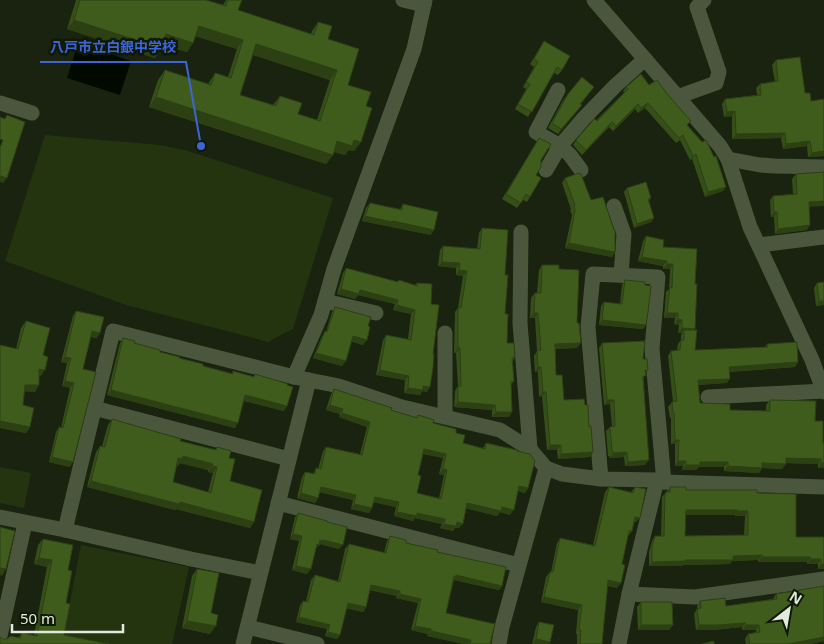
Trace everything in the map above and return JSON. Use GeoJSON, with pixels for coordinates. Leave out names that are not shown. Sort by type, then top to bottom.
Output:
{"type":"FeatureCollection","features":[{"type":"Feature","properties":{"kind":"street"},"geometry":{"type":"LineString","coordinates":[[243,644],[289,459],[302,378],[334,269],[414,49],[424,2],[404,0]]}},
{"type":"Feature","properties":{"kind":"street"},"geometry":{"type":"LineString","coordinates":[[594,0],[720,146],[728,159],[750,227],[812,360],[824,392],[708,397]]}},
{"type":"Feature","properties":{"kind":"street"},"geometry":{"type":"LineString","coordinates":[[677,97],[716,83],[719,72],[697,7],[703,0]]}},
{"type":"Feature","properties":{"kind":"street"},"geometry":{"type":"LineString","coordinates":[[546,170],[560,146],[584,118],[645,59]]}},
{"type":"Feature","properties":{"kind":"street"},"geometry":{"type":"LineString","coordinates":[[558,90],[536,132],[560,146],[570,155],[581,170]]}},
{"type":"Feature","properties":{"kind":"street"},"geometry":{"type":"LineString","coordinates":[[0,103],[32,113]]}},
{"type":"Feature","properties":{"kind":"street"},"geometry":{"type":"LineString","coordinates":[[728,159],[760,165],[824,167]]}},
{"type":"Feature","properties":{"kind":"street"},"geometry":{"type":"LineString","coordinates":[[614,206],[624,234],[621,275]]}},
{"type":"Feature","properties":{"kind":"street"},"geometry":{"type":"LineString","coordinates":[[521,232],[520,323],[530,449]]}},
{"type":"Feature","properties":{"kind":"street"},"geometry":{"type":"LineString","coordinates":[[759,245],[824,237]]}},
{"type":"Feature","properties":{"kind":"street"},"geometry":{"type":"LineString","coordinates":[[602,480],[588,327],[593,274],[658,277],[652,349],[660,481],[629,594],[619,644]]}},
{"type":"Feature","properties":{"kind":"street"},"geometry":{"type":"LineString","coordinates":[[325,301],[376,313]]}},
{"type":"Feature","properties":{"kind":"street"},"geometry":{"type":"LineString","coordinates":[[65,530],[113,331],[339,386],[402,406],[500,430],[530,449],[546,468],[562,474],[602,480],[824,487]]}},
{"type":"Feature","properties":{"kind":"street"},"geometry":{"type":"LineString","coordinates":[[445,334],[445,416]]}},
{"type":"Feature","properties":{"kind":"street"},"geometry":{"type":"LineString","coordinates":[[94,408],[289,459]]}},
{"type":"Feature","properties":{"kind":"street"},"geometry":{"type":"LineString","coordinates":[[499,644],[546,468]]}},
{"type":"Feature","properties":{"kind":"street"},"geometry":{"type":"LineString","coordinates":[[278,503],[519,565]]}},
{"type":"Feature","properties":{"kind":"street"},"geometry":{"type":"LineString","coordinates":[[0,517],[260,573]]}},
{"type":"Feature","properties":{"kind":"street"},"geometry":{"type":"LineString","coordinates":[[0,636],[25,523]]}},
{"type":"Feature","properties":{"kind":"street"},"geometry":{"type":"LineString","coordinates":[[629,594],[694,597],[824,579]]}},
{"type":"Feature","properties":{"kind":"street"},"geometry":{"type":"LineString","coordinates":[[248,627],[316,644]]}},
{"type":"Feature","properties":{"kind":"green space"},"geometry":{"type":"Polygon","coordinates":[[[45,135],[160,145],[188,151],[333,198],[293,329],[268,342],[126,305],[5,261],[45,135]]]}},
{"type":"Feature","properties":{"kind":"green space"},"geometry":{"type":"Polygon","coordinates":[[[0,467],[31,473],[24,508],[0,503],[0,467]]]}},
{"type":"Feature","properties":{"kind":"green space"},"geometry":{"type":"Polygon","coordinates":[[[81,545],[189,567],[172,644],[90,644],[63,638],[81,545]]]}},
{"type":"Feature","properties":{"kind":"shaded area"},"geometry":{"type":"Polygon","coordinates":[[[78,43],[131,61],[120,95],[67,78],[78,43]]]}},
{"type":"Feature","properties":{"kind":"building"},"geometry":{"type":"Polygon","coordinates":[[[80,0],[206,0],[226,6],[228,0],[242,0],[238,10],[314,35],[318,22],[332,26],[328,39],[359,49],[348,85],[371,92],[366,106],[372,108],[361,142],[354,140],[352,146],[337,141],[333,155],[156,97],[165,70],[211,85],[215,73],[231,78],[243,40],[199,26],[193,43],[166,34],[161,48],[74,20],[80,0]],[[256,44],[240,95],[276,106],[280,96],[302,103],[298,114],[320,121],[337,70],[256,44]]]}},
{"type":"Feature","properties":{"kind":"building"},"geometry":{"type":"Polygon","coordinates":[[[544,41],[570,56],[562,70],[557,67],[532,112],[518,104],[530,84],[526,82],[538,62],[534,59],[544,41]]]}},
{"type":"Feature","properties":{"kind":"building"},"geometry":{"type":"Polygon","coordinates":[[[800,57],[805,93],[810,93],[811,101],[824,99],[824,151],[812,153],[810,141],[786,144],[785,133],[736,134],[735,111],[727,112],[725,99],[761,95],[760,84],[778,81],[776,60],[800,57]]]}},
{"type":"Feature","properties":{"kind":"building"},"geometry":{"type":"Polygon","coordinates":[[[641,74],[649,85],[657,80],[691,121],[687,125],[702,142],[706,140],[714,157],[716,156],[726,187],[708,192],[696,154],[693,156],[683,135],[679,138],[648,103],[641,108],[638,104],[616,126],[612,122],[586,150],[576,140],[594,119],[597,121],[628,89],[626,87],[641,74]]]}},
{"type":"Feature","properties":{"kind":"building"},"geometry":{"type":"Polygon","coordinates":[[[582,77],[594,87],[580,104],[582,105],[561,129],[552,123],[568,94],[582,77]]]}},
{"type":"Feature","properties":{"kind":"building"},"geometry":{"type":"Polygon","coordinates":[[[7,115],[25,122],[7,178],[0,176],[0,147],[3,140],[0,139],[0,117],[5,119],[7,115]]]}},
{"type":"Feature","properties":{"kind":"building"},"geometry":{"type":"Polygon","coordinates":[[[539,138],[551,144],[541,160],[541,167],[536,175],[541,178],[530,197],[526,194],[521,203],[506,194],[539,138]]]}},
{"type":"Feature","properties":{"kind":"building"},"geometry":{"type":"Polygon","coordinates":[[[824,172],[824,201],[809,202],[810,225],[778,229],[777,212],[774,212],[773,196],[797,194],[796,174],[824,172]]]}},
{"type":"Feature","properties":{"kind":"building"},"geometry":{"type":"Polygon","coordinates":[[[579,173],[591,200],[603,197],[615,230],[615,252],[569,243],[575,205],[565,178],[579,173]]]}},
{"type":"Feature","properties":{"kind":"building"},"geometry":{"type":"Polygon","coordinates":[[[646,182],[651,198],[648,199],[654,218],[637,224],[627,188],[646,182]]]}},
{"type":"Feature","properties":{"kind":"building"},"geometry":{"type":"Polygon","coordinates":[[[370,203],[402,210],[403,204],[438,212],[434,230],[365,216],[370,203]]]}},
{"type":"Feature","properties":{"kind":"building"},"geometry":{"type":"Polygon","coordinates":[[[482,228],[508,230],[505,275],[508,275],[505,314],[508,314],[507,343],[514,343],[515,357],[512,358],[514,381],[511,382],[512,412],[496,412],[495,405],[458,402],[458,386],[461,386],[460,348],[458,348],[458,307],[461,308],[467,271],[459,270],[460,263],[442,262],[443,246],[480,249],[482,228]]]}},
{"type":"Feature","properties":{"kind":"building"},"geometry":{"type":"Polygon","coordinates":[[[646,236],[664,240],[663,247],[697,249],[695,329],[682,328],[682,320],[678,319],[678,313],[667,313],[670,287],[672,288],[673,264],[667,264],[667,261],[642,257],[646,236]]]}},
{"type":"Feature","properties":{"kind":"building"},"geometry":{"type":"Polygon","coordinates":[[[542,265],[559,265],[559,269],[579,270],[577,323],[579,323],[581,343],[555,344],[556,375],[562,375],[564,400],[584,399],[585,405],[588,405],[593,452],[561,454],[561,445],[550,445],[546,392],[543,392],[541,367],[538,367],[537,351],[541,350],[538,313],[534,313],[535,293],[541,293],[542,265]]]}},
{"type":"Feature","properties":{"kind":"building"},"geometry":{"type":"Polygon","coordinates":[[[346,268],[417,286],[417,283],[432,284],[431,304],[439,305],[430,387],[423,386],[423,390],[408,388],[409,376],[380,370],[386,335],[411,340],[415,310],[397,305],[398,300],[360,290],[359,294],[341,289],[346,268]]]}},
{"type":"Feature","properties":{"kind":"building"},"geometry":{"type":"Polygon","coordinates":[[[625,280],[645,282],[645,285],[651,286],[646,325],[602,320],[604,302],[622,304],[625,280]]]}},
{"type":"Feature","properties":{"kind":"building"},"geometry":{"type":"Polygon","coordinates":[[[824,282],[824,301],[819,301],[817,283],[824,282]]]}},
{"type":"Feature","properties":{"kind":"building"},"geometry":{"type":"Polygon","coordinates":[[[335,307],[371,317],[367,340],[353,336],[346,361],[316,353],[325,331],[327,332],[335,307]]]}},
{"type":"Feature","properties":{"kind":"building"},"geometry":{"type":"Polygon","coordinates":[[[76,311],[104,317],[100,333],[92,331],[83,369],[96,372],[73,462],[52,457],[59,427],[63,428],[74,383],[65,381],[71,358],[65,357],[76,311]]]}},
{"type":"Feature","properties":{"kind":"building"},"geometry":{"type":"Polygon","coordinates":[[[26,321],[50,328],[43,355],[48,357],[45,370],[39,369],[39,385],[25,385],[23,405],[34,408],[30,427],[0,421],[0,345],[18,349],[26,321]]]}},
{"type":"Feature","properties":{"kind":"building"},"geometry":{"type":"Polygon","coordinates":[[[684,330],[697,330],[695,350],[768,347],[767,344],[797,342],[798,362],[729,367],[730,379],[698,380],[700,403],[730,404],[730,410],[770,411],[770,400],[816,401],[815,421],[823,421],[824,463],[821,463],[821,459],[786,458],[786,464],[762,463],[762,468],[728,466],[728,462],[700,462],[700,465],[686,465],[686,461],[678,461],[679,440],[675,440],[672,402],[677,401],[671,351],[680,350],[681,340],[684,340],[684,330]]]}},
{"type":"Feature","properties":{"kind":"building"},"geometry":{"type":"Polygon","coordinates":[[[123,338],[160,350],[160,352],[203,364],[203,366],[233,374],[233,371],[254,377],[255,374],[288,384],[293,387],[287,406],[245,395],[238,423],[111,390],[123,338]]]}},
{"type":"Feature","properties":{"kind":"building"},"geometry":{"type":"Polygon","coordinates":[[[645,341],[643,359],[647,359],[648,370],[645,370],[646,376],[643,376],[649,460],[628,462],[627,452],[613,453],[612,451],[610,427],[615,426],[614,400],[607,400],[602,343],[645,341]]]}},
{"type":"Feature","properties":{"kind":"building"},"geometry":{"type":"Polygon","coordinates":[[[334,389],[392,408],[391,410],[417,418],[418,415],[434,420],[433,423],[456,429],[456,433],[465,435],[463,443],[485,449],[486,443],[530,454],[535,461],[528,488],[519,486],[514,510],[502,507],[501,511],[467,503],[463,524],[457,522],[456,526],[444,524],[445,519],[417,513],[417,516],[397,512],[399,502],[375,497],[372,508],[354,504],[356,495],[321,487],[318,498],[301,493],[305,472],[315,474],[316,468],[321,469],[326,447],[362,455],[370,422],[342,413],[343,409],[330,405],[334,389]],[[424,449],[418,475],[421,476],[417,493],[441,499],[447,470],[443,469],[446,454],[424,449]]]}},
{"type":"Feature","properties":{"kind":"building"},"geometry":{"type":"Polygon","coordinates":[[[112,419],[181,439],[180,441],[216,450],[217,447],[231,451],[229,458],[235,459],[230,481],[262,490],[254,522],[91,481],[100,446],[105,447],[112,419]],[[183,456],[182,459],[178,458],[173,482],[211,493],[217,467],[212,466],[213,464],[183,456]]]}},
{"type":"Feature","properties":{"kind":"building"},"geometry":{"type":"Polygon","coordinates":[[[609,487],[633,493],[635,487],[646,489],[640,518],[635,517],[632,531],[629,531],[622,564],[625,565],[621,583],[608,580],[602,644],[580,644],[581,630],[579,629],[582,605],[544,597],[550,572],[553,572],[560,538],[595,546],[609,487]]]}},
{"type":"Feature","properties":{"kind":"building"},"geometry":{"type":"Polygon","coordinates":[[[670,487],[686,487],[686,490],[757,490],[757,493],[796,494],[796,537],[824,537],[824,564],[821,564],[821,559],[810,559],[810,557],[762,557],[762,555],[733,556],[733,560],[652,562],[652,547],[655,536],[664,536],[665,495],[666,492],[670,492],[670,487]],[[686,510],[685,536],[748,535],[748,511],[686,510]]]}},
{"type":"Feature","properties":{"kind":"building"},"geometry":{"type":"Polygon","coordinates":[[[298,513],[347,527],[343,545],[320,540],[319,545],[317,544],[311,569],[296,566],[302,536],[293,534],[298,513]]]}},
{"type":"Feature","properties":{"kind":"building"},"geometry":{"type":"Polygon","coordinates":[[[0,527],[15,531],[6,569],[0,568],[0,527]]]}},
{"type":"Feature","properties":{"kind":"building"},"geometry":{"type":"Polygon","coordinates":[[[390,536],[406,540],[406,543],[438,550],[437,552],[506,567],[502,586],[454,576],[446,613],[495,624],[490,644],[470,644],[471,640],[415,626],[421,599],[400,594],[400,591],[371,585],[366,607],[348,603],[340,635],[328,632],[330,625],[299,617],[303,601],[308,602],[315,575],[340,582],[349,544],[386,553],[390,536]]]}},
{"type":"Feature","properties":{"kind":"building"},"geometry":{"type":"Polygon","coordinates":[[[43,539],[73,545],[68,570],[72,571],[66,603],[70,604],[64,635],[109,644],[0,644],[0,637],[3,639],[11,636],[20,638],[22,633],[37,636],[52,560],[39,558],[43,539]]]}},
{"type":"Feature","properties":{"kind":"building"},"geometry":{"type":"Polygon","coordinates":[[[197,569],[219,573],[211,613],[218,615],[216,626],[187,621],[197,569]]]}},
{"type":"Feature","properties":{"kind":"building"},"geometry":{"type":"Polygon","coordinates":[[[824,586],[824,637],[788,644],[750,644],[748,634],[760,632],[759,625],[746,625],[745,623],[699,625],[697,609],[701,608],[700,601],[725,598],[726,606],[777,599],[776,594],[824,586]]]}},
{"type":"Feature","properties":{"kind":"building"},"geometry":{"type":"Polygon","coordinates":[[[641,602],[672,602],[673,625],[641,625],[641,602]]]}},
{"type":"Feature","properties":{"kind":"building"},"geometry":{"type":"Polygon","coordinates":[[[539,622],[554,625],[550,642],[536,639],[539,622]]]}},
{"type":"Feature","properties":{"kind":"building"},"geometry":{"type":"Polygon","coordinates":[[[714,641],[714,644],[701,644],[714,641]]]}},
{"type":"Feature","properties":{"kind":"place","name":"八戸市立白銀中学校"},"geometry":{"type":"Point","coordinates":[201,146]}}]}
